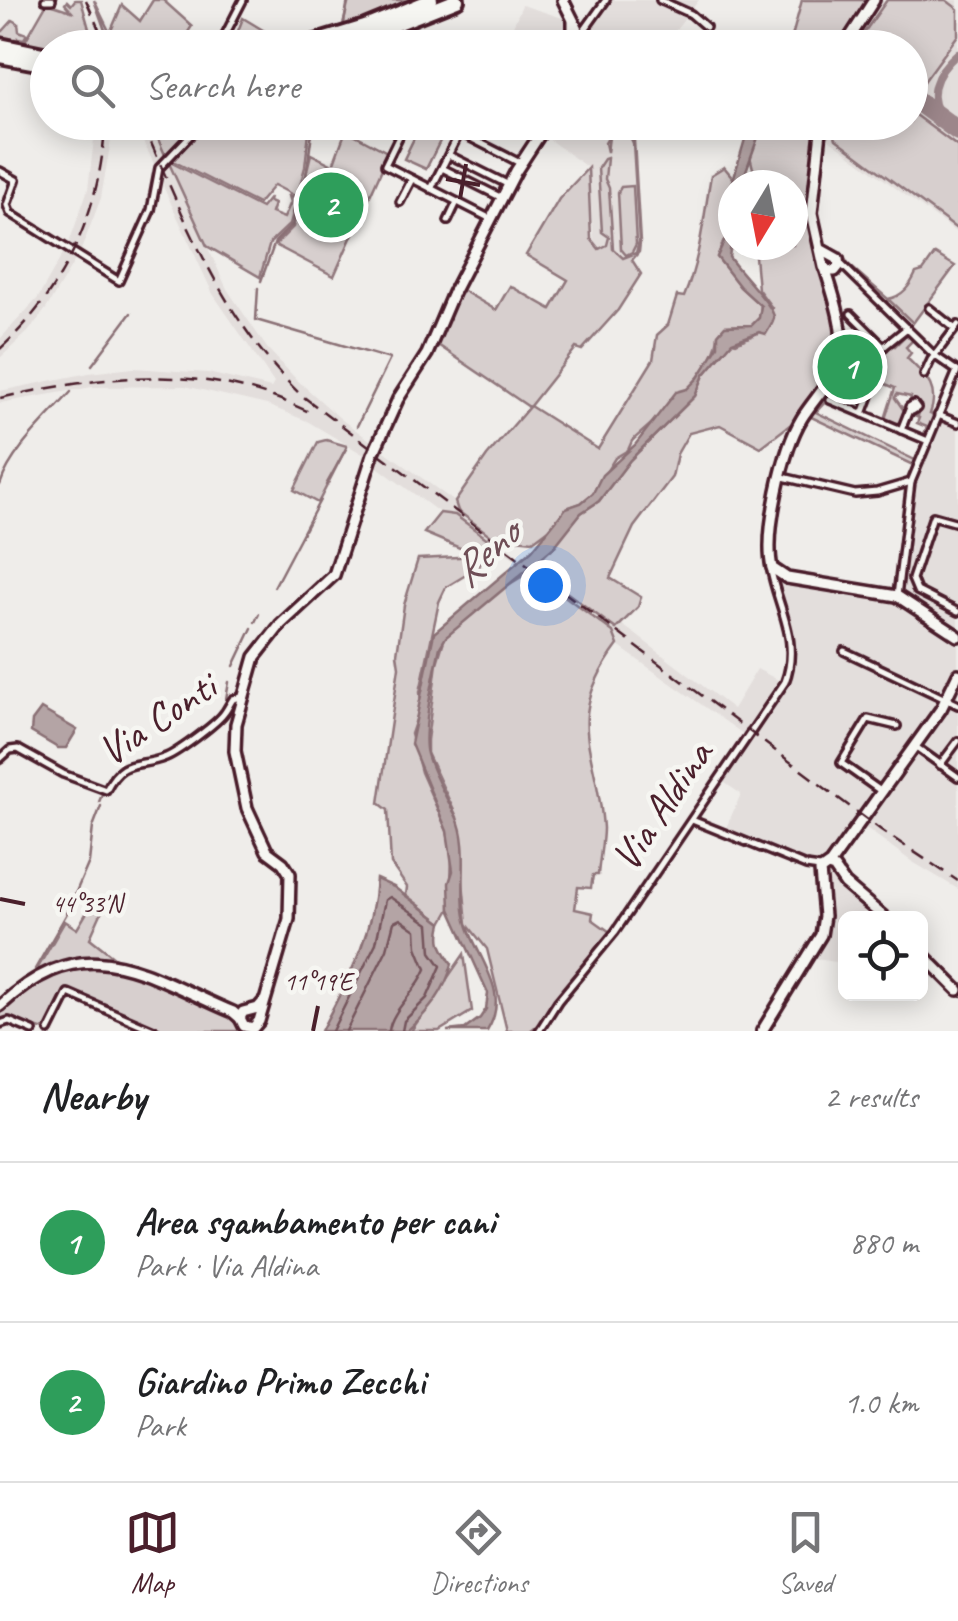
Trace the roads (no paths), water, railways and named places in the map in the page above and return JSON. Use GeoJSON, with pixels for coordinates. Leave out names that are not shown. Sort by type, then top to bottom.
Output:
{"type":"FeatureCollection","features":[{"type":"Feature","properties":{"kind":"highway"},"geometry":{"type":"LineString","coordinates":[[356,30],[431,0]]}},
{"type":"Feature","properties":{"kind":"highway"},"geometry":{"type":"LineString","coordinates":[[372,30],[442,0]]}},
{"type":"Feature","properties":{"kind":"highway"},"geometry":{"type":"LineString","coordinates":[[387,30],[457,0]]}},
{"type":"Feature","properties":{"kind":"highway"},"geometry":{"type":"LineString","coordinates":[[395,30],[468,0]]}},
{"type":"Feature","properties":{"kind":"highway"},"geometry":{"type":"LineString","coordinates":[[0,53],[30,59]]}},
{"type":"Feature","properties":{"kind":"street"},"geometry":{"type":"LineString","coordinates":[[227,30],[243,0]]}},
{"type":"Feature","properties":{"kind":"street"},"geometry":{"type":"LineString","coordinates":[[563,0],[578,30]]}},
{"type":"Feature","properties":{"kind":"street"},"geometry":{"type":"LineString","coordinates":[[579,30],[606,0]]}},
{"type":"Feature","properties":{"kind":"street"},"geometry":{"type":"LineString","coordinates":[[660,0],[691,14],[706,27]]}},
{"type":"Feature","properties":{"kind":"street"},"geometry":{"type":"LineString","coordinates":[[854,30],[874,0]]}},
{"type":"Feature","properties":{"kind":"street"},"geometry":{"type":"LineString","coordinates":[[0,171],[16,180],[7,204],[10,213],[119,281],[151,210],[159,168],[186,140]]}},
{"type":"Feature","properties":{"kind":"street"},"geometry":{"type":"LineString","coordinates":[[397,140],[385,165],[491,220]]}},
{"type":"Feature","properties":{"kind":"street"},"geometry":{"type":"LineString","coordinates":[[431,188],[456,140]]}},
{"type":"Feature","properties":{"kind":"street"},"geometry":{"type":"LineString","coordinates":[[474,140],[520,164]]}},
{"type":"Feature","properties":{"kind":"street"},"geometry":{"type":"LineString","coordinates":[[0,1006],[42,973],[90,961],[129,968],[248,1021],[266,1000],[289,918],[290,874],[263,845],[240,781],[234,740],[252,664],[286,619],[334,574],[374,452],[398,399],[427,354],[499,196],[536,140]]}},
{"type":"Feature","properties":{"kind":"street"},"geometry":{"type":"LineString","coordinates":[[820,140],[812,213],[820,249],[833,266],[957,371],[911,482],[897,596]]}},
{"type":"Feature","properties":{"kind":"street"},"geometry":{"type":"LineString","coordinates":[[449,155],[506,183]]}},
{"type":"Feature","properties":{"kind":"street"},"geometry":{"type":"LineString","coordinates":[[442,168],[499,196]]}},
{"type":"Feature","properties":{"kind":"street"},"geometry":{"type":"LineString","coordinates":[[400,202],[412,179]]}},
{"type":"Feature","properties":{"kind":"street"},"geometry":{"type":"LineString","coordinates":[[448,220],[458,202]]}},
{"type":"Feature","properties":{"kind":"street","name":"Via Aldina"},"geometry":{"type":"LineString","coordinates":[[539,1031],[558,1000],[615,932],[785,682],[792,646],[770,559],[776,502],[786,479],[783,464],[794,430],[840,360],[841,336],[829,280],[833,266]]}},
{"type":"Feature","properties":{"kind":"street"},"geometry":{"type":"LineString","coordinates":[[924,374],[934,355],[956,330],[928,308]]}},
{"type":"Feature","properties":{"kind":"street"},"geometry":{"type":"LineString","coordinates":[[851,314],[884,347]]}},
{"type":"Feature","properties":{"kind":"street"},"geometry":{"type":"LineString","coordinates":[[871,357],[907,328]]}},
{"type":"Feature","properties":{"kind":"street"},"geometry":{"type":"LineString","coordinates":[[863,414],[872,390]]}},
{"type":"Feature","properties":{"kind":"street"},"geometry":{"type":"LineString","coordinates":[[830,400],[928,441]]}},
{"type":"Feature","properties":{"kind":"street"},"geometry":{"type":"LineString","coordinates":[[901,430],[910,409]]}},
{"type":"Feature","properties":{"kind":"street"},"geometry":{"type":"LineString","coordinates":[[938,415],[958,423]]}},
{"type":"Feature","properties":{"kind":"street"},"geometry":{"type":"LineString","coordinates":[[786,479],[855,494],[911,482]]}},
{"type":"Feature","properties":{"kind":"street"},"geometry":{"type":"LineString","coordinates":[[958,523],[939,516],[932,518],[912,579],[917,591],[958,612]]}},
{"type":"Feature","properties":{"kind":"street"},"geometry":{"type":"LineString","coordinates":[[770,559],[781,580],[897,596],[955,633]]}},
{"type":"Feature","properties":{"kind":"street","name":"Via Aldina"},"geometry":{"type":"LineString","coordinates":[[781,580],[781,602]]}},
{"type":"Feature","properties":{"kind":"street"},"geometry":{"type":"LineString","coordinates":[[844,651],[958,704]]}},
{"type":"Feature","properties":{"kind":"street"},"geometry":{"type":"LineString","coordinates":[[762,1031],[818,942],[824,925],[828,877],[948,698],[958,674]]}},
{"type":"Feature","properties":{"kind":"street","name":"Via Conti"},"geometry":{"type":"LineString","coordinates":[[0,759],[10,750],[18,749],[64,774],[106,790],[119,770],[175,752],[224,714],[233,698],[242,698]]}},
{"type":"Feature","properties":{"kind":"street"},"geometry":{"type":"LineString","coordinates":[[880,795],[841,763],[868,719],[897,726]]}},
{"type":"Feature","properties":{"kind":"street"},"geometry":{"type":"LineString","coordinates":[[940,765],[958,741]]}},
{"type":"Feature","properties":{"kind":"street"},"geometry":{"type":"LineString","coordinates":[[914,746],[958,777]]}},
{"type":"Feature","properties":{"kind":"street"},"geometry":{"type":"LineString","coordinates":[[692,820],[845,884],[878,911]]}},
{"type":"Feature","properties":{"kind":"street"},"geometry":{"type":"LineString","coordinates":[[928,960],[958,990]]}},
{"type":"Feature","properties":{"kind":"street"},"geometry":{"type":"LineString","coordinates":[[49,1031],[68,992],[156,1031]]}},
{"type":"Feature","properties":{"kind":"street"},"geometry":{"type":"LineString","coordinates":[[0,1024],[11,1021],[34,1031]]}},
{"type":"Feature","properties":{"kind":"water"},"geometry":{"type":"Polygon","coordinates":[[[745,140],[757,140],[746,170],[736,170],[745,140]]]}},
{"type":"Feature","properties":{"kind":"water"},"geometry":{"type":"Polygon","coordinates":[[[719,260],[731,260],[769,306],[774,318],[766,334],[759,332],[732,342],[704,375],[695,396],[630,460],[599,501],[581,513],[554,547],[446,637],[440,647],[427,717],[427,754],[460,826],[467,925],[496,999],[487,1031],[447,1031],[465,1029],[480,1018],[488,993],[450,909],[449,883],[453,871],[447,831],[411,744],[434,633],[532,550],[566,508],[593,493],[602,475],[635,445],[676,392],[687,389],[698,378],[718,346],[718,334],[725,326],[752,325],[759,318],[761,306],[719,260]]]}},
{"type":"Feature","properties":{"kind":"water"},"geometry":{"type":"Polygon","coordinates":[[[41,709],[77,730],[66,748],[58,748],[31,732],[32,721],[41,709]]]}},
{"type":"Feature","properties":{"kind":"water"},"geometry":{"type":"Polygon","coordinates":[[[376,879],[394,887],[442,923],[441,945],[452,964],[449,974],[435,1000],[407,1031],[321,1031],[364,940],[376,879]]]}},
{"type":"Feature","properties":{"kind":"waterway"},"geometry":{"type":"LineString","coordinates":[[343,28],[348,0]]}},
{"type":"Feature","properties":{"kind":"waterway"},"geometry":{"type":"LineString","coordinates":[[261,281],[275,242],[292,225],[306,177],[311,140]]}},
{"type":"Feature","properties":{"kind":"waterway"},"geometry":{"type":"LineString","coordinates":[[258,288],[256,320],[390,359],[357,426]]}},
{"type":"Feature","properties":{"kind":"waterway"},"geometry":{"type":"LineString","coordinates":[[92,365],[131,313]]}},
{"type":"Feature","properties":{"kind":"waterway"},"geometry":{"type":"LineString","coordinates":[[0,485],[21,448],[71,392]]}},
{"type":"Feature","properties":{"kind":"waterway"},"geometry":{"type":"LineString","coordinates":[[326,485],[347,447]]}},
{"type":"Feature","properties":{"kind":"waterway"},"geometry":{"type":"LineString","coordinates":[[274,587],[320,500]]}},
{"type":"Feature","properties":{"kind":"waterway"},"geometry":{"type":"LineString","coordinates":[[255,622],[259,614]]}},
{"type":"Feature","properties":{"kind":"waterway"},"geometry":{"type":"LineString","coordinates":[[234,666],[252,628]]}},
{"type":"Feature","properties":{"kind":"waterway"},"geometry":{"type":"LineString","coordinates":[[226,699],[229,682]]}},
{"type":"Feature","properties":{"kind":"waterway"},"geometry":{"type":"LineString","coordinates":[[176,749],[217,717]]}},
{"type":"Feature","properties":{"kind":"waterway"},"geometry":{"type":"LineString","coordinates":[[105,786],[126,765],[156,758]]}},
{"type":"Feature","properties":{"kind":"waterway"},"geometry":{"type":"LineString","coordinates":[[99,802],[103,792]]}},
{"type":"Feature","properties":{"kind":"waterway"},"geometry":{"type":"LineString","coordinates":[[35,969],[66,915],[89,862],[93,827],[101,806]]}},
{"type":"Feature","properties":{"kind":"railway"},"geometry":{"type":"LineString","coordinates":[[86,0],[99,30]]}},
{"type":"Feature","properties":{"kind":"railway"},"geometry":{"type":"LineString","coordinates":[[0,349],[23,326],[61,275],[87,217],[103,140]]}},
{"type":"Feature","properties":{"kind":"railway"},"geometry":{"type":"LineString","coordinates":[[150,140],[190,231],[227,301],[273,365],[301,395],[881,830],[958,881]]}},
{"type":"Feature","properties":{"kind":"railway"},"geometry":{"type":"LineString","coordinates":[[0,398],[80,383],[158,378],[236,386],[313,414]]}},
{"type":"Feature","properties":{"kind":"place","name":"Giardino Primo Zecchi"},"geometry":{"type":"Point","coordinates":[331,205]}},
{"type":"Feature","properties":{"kind":"place","name":"Area sgambamento per cani"},"geometry":{"type":"Point","coordinates":[850,367]}},
{"type":"Feature","properties":{"kind":"water label","name":"Reno"},"geometry":{"type":"Point","coordinates":[485,553]}}]}
